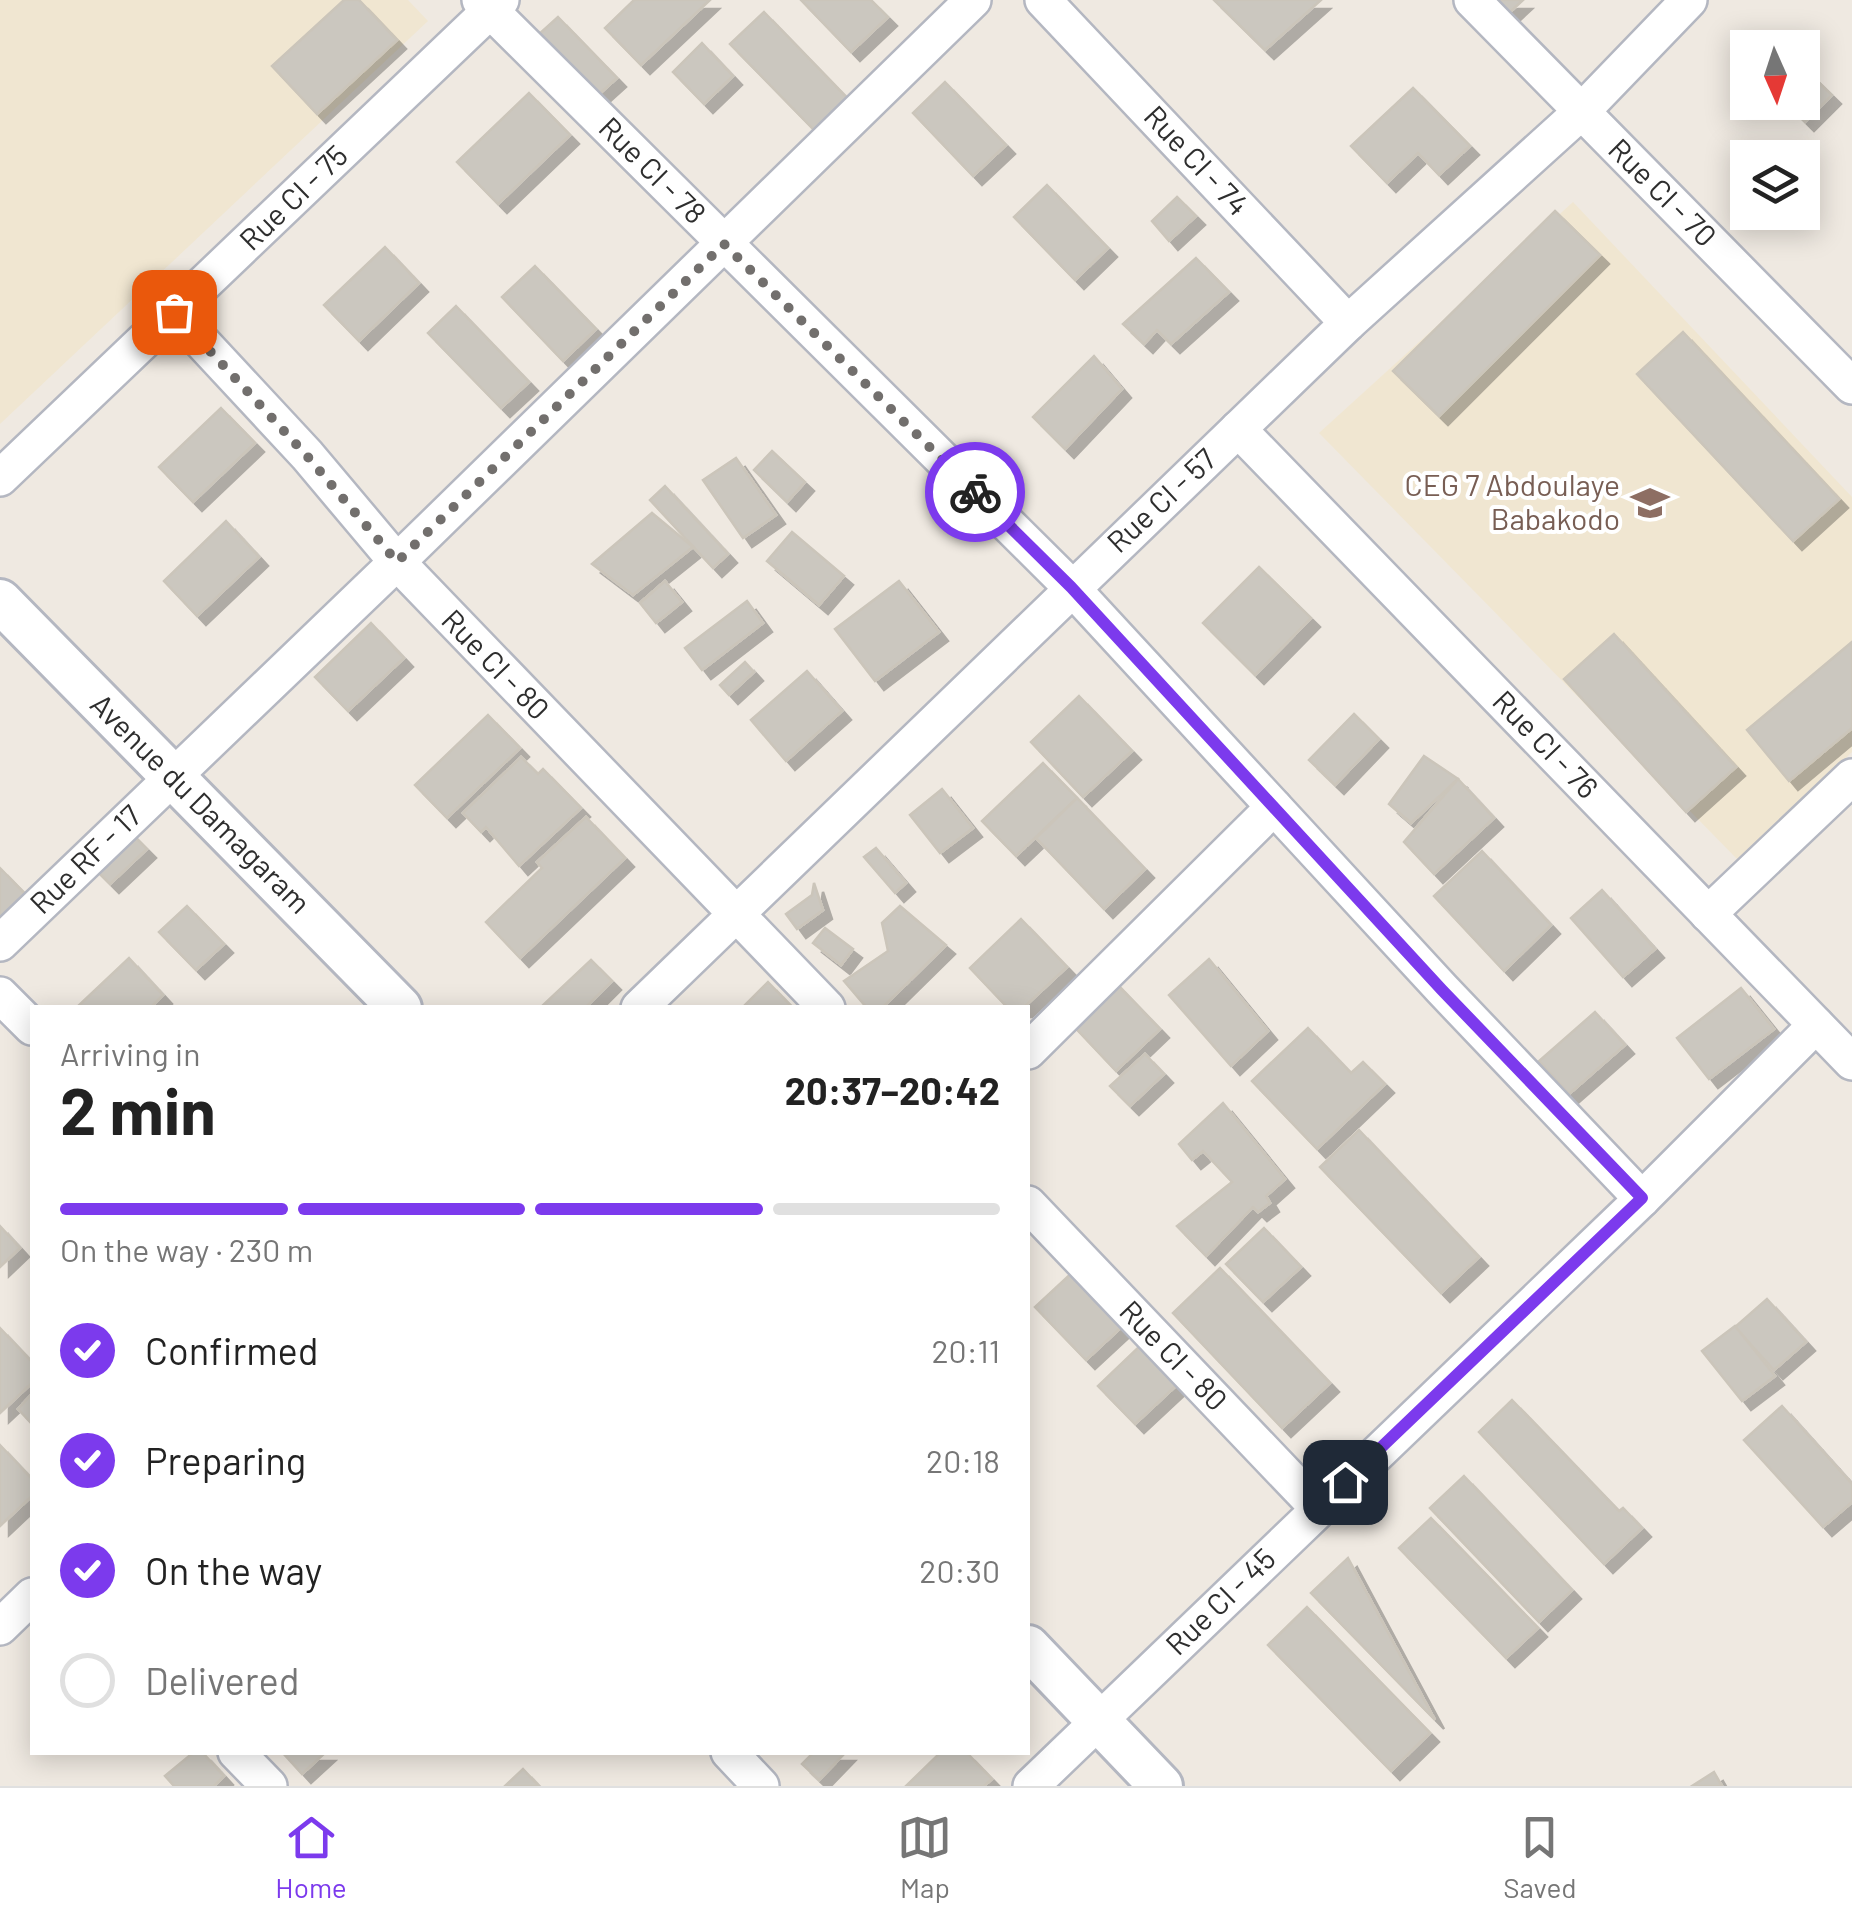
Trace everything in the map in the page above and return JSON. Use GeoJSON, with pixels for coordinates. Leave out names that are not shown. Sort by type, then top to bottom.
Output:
{"type":"FeatureCollection","features":[{"type":"Feature","properties":{"kind":"street","name":"Rue RF - 17"},"geometry":{"type":"LineString","coordinates":[[0,943],[973,0]]}},
{"type":"Feature","properties":{"kind":"street","name":"Rue CI - 74"},"geometry":{"type":"LineString","coordinates":[[1044,0],[1348,323]]}},
{"type":"Feature","properties":{"kind":"street","name":"Rue CI - 70"},"geometry":{"type":"LineString","coordinates":[[1472,0],[1852,386]]}},
{"type":"Feature","properties":{"kind":"street","name":"Rue CI - 57"},"geometry":{"type":"LineString","coordinates":[[641,1005],[1348,323],[1581,112],[1689,0]]}},
{"type":"Feature","properties":{"kind":"street","name":"Rue CI - 78"},"geometry":{"type":"LineString","coordinates":[[490,4],[724,244],[1071,587],[1642,1198]]}},
{"type":"Feature","properties":{"kind":"street","name":"Rue CI - 75"},"geometry":{"type":"LineString","coordinates":[[0,478],[490,4]]}},
{"type":"Feature","properties":{"kind":"street","name":"Rue CI - 80"},"geometry":{"type":"LineString","coordinates":[[174,312],[307,456],[397,562],[824,1005]]}},
{"type":"Feature","properties":{"kind":"street","name":"Rue CI - 76"},"geometry":{"type":"LineString","coordinates":[[1238,430],[1852,1062]]}},
{"type":"Feature","properties":{"kind":"street","name":"Avenue du Damagaram"},"geometry":{"type":"LineString","coordinates":[[0,601],[397,1005]]}},
{"type":"Feature","properties":{"kind":"street"},"geometry":{"type":"LineString","coordinates":[[1708,914],[1852,778]]}},
{"type":"Feature","properties":{"kind":"street"},"geometry":{"type":"LineString","coordinates":[[1030,1048],[1274,807]]}},
{"type":"Feature","properties":{"kind":"street"},"geometry":{"type":"LineString","coordinates":[[0,995],[30,1026]]}},
{"type":"Feature","properties":{"kind":"street","name":"Rue CI - 45"},"geometry":{"type":"LineString","coordinates":[[1032,1786],[1816,1025]]}},
{"type":"Feature","properties":{"kind":"street","name":"Rue CI - 80"},"geometry":{"type":"LineString","coordinates":[[1030,1206],[1318,1508]]}},
{"type":"Feature","properties":{"kind":"street"},"geometry":{"type":"LineString","coordinates":[[0,1627],[30,1598]]}},
{"type":"Feature","properties":{"kind":"street"},"geometry":{"type":"LineString","coordinates":[[1030,1649],[1161,1786]]}},
{"type":"Feature","properties":{"kind":"street"},"geometry":{"type":"LineString","coordinates":[[239,1755],[269,1786]]}},
{"type":"Feature","properties":{"kind":"street"},"geometry":{"type":"LineString","coordinates":[[732,1755],[761,1786]]}},
{"type":"Feature","properties":{"kind":"shaded area"},"geometry":{"type":"Polygon","coordinates":[[[0,0],[408,0],[428,21],[0,424],[0,0]]]}},
{"type":"Feature","properties":{"kind":"shaded area"},"geometry":{"type":"Polygon","coordinates":[[[1573,202],[1852,497],[1852,752],[1740,862],[1319,433],[1573,202]]]}},
{"type":"Feature","properties":{"kind":"building"},"geometry":{"type":"Polygon","coordinates":[[[344,0],[359,0],[397,40],[317,114],[272,66],[344,0]]]}},
{"type":"Feature","properties":{"kind":"building"},"geometry":{"type":"Polygon","coordinates":[[[634,0],[710,0],[641,65],[605,28],[634,0]]]}},
{"type":"Feature","properties":{"kind":"building"},"geometry":{"type":"Polygon","coordinates":[[[801,0],[871,0],[888,17],[851,52],[801,0]]]}},
{"type":"Feature","properties":{"kind":"building"},"geometry":{"type":"Polygon","coordinates":[[[1214,0],[1321,0],[1265,50],[1214,0]]]}},
{"type":"Feature","properties":{"kind":"building"},"geometry":{"type":"Polygon","coordinates":[[[1495,0],[1523,0],[1508,14],[1495,0]]]}},
{"type":"Feature","properties":{"kind":"building"},"geometry":{"type":"Polygon","coordinates":[[[764,12],[850,101],[817,133],[730,44],[764,12]]]}},
{"type":"Feature","properties":{"kind":"building"},"geometry":{"type":"Polygon","coordinates":[[[558,17],[617,78],[597,96],[538,35],[558,17]]]}},
{"type":"Feature","properties":{"kind":"building"},"geometry":{"type":"Polygon","coordinates":[[[702,43],[733,76],[704,104],[673,72],[702,43]]]}},
{"type":"Feature","properties":{"kind":"building"},"geometry":{"type":"Polygon","coordinates":[[[945,82],[1006,145],[973,176],[913,113],[945,82]]]}},
{"type":"Feature","properties":{"kind":"building"},"geometry":{"type":"Polygon","coordinates":[[[1820,83],[1832,95],[1820,107],[1820,83]]]}},
{"type":"Feature","properties":{"kind":"building"},"geometry":{"type":"Polygon","coordinates":[[[1413,88],[1470,146],[1439,175],[1418,153],[1387,183],[1351,146],[1413,88]]]}},
{"type":"Feature","properties":{"kind":"building"},"geometry":{"type":"Polygon","coordinates":[[[529,93],[570,135],[498,204],[457,162],[529,93]]]}},
{"type":"Feature","properties":{"kind":"building"},"geometry":{"type":"Polygon","coordinates":[[[1047,185],[1108,248],[1075,280],[1014,217],[1047,185]]]}},
{"type":"Feature","properties":{"kind":"building"},"geometry":{"type":"Polygon","coordinates":[[[1177,197],[1196,216],[1169,241],[1152,221],[1177,197]]]}},
{"type":"Feature","properties":{"kind":"building"},"geometry":{"type":"Polygon","coordinates":[[[1555,211],[1600,255],[1439,416],[1393,371],[1555,211]]]}},
{"type":"Feature","properties":{"kind":"building"},"geometry":{"type":"Polygon","coordinates":[[[385,247],[419,283],[359,341],[324,305],[385,247]]]}},
{"type":"Feature","properties":{"kind":"building"},"geometry":{"type":"Polygon","coordinates":[[[1196,258],[1229,292],[1171,344],[1157,330],[1144,344],[1123,324],[1196,258]]]}},
{"type":"Feature","properties":{"kind":"building"},"geometry":{"type":"Polygon","coordinates":[[[535,266],[596,329],[563,361],[502,297],[535,266]]]}},
{"type":"Feature","properties":{"kind":"building"},"geometry":{"type":"Polygon","coordinates":[[[456,306],[529,382],[501,408],[428,333],[456,306]]]}},
{"type":"Feature","properties":{"kind":"building"},"geometry":{"type":"Polygon","coordinates":[[[1683,332],[1839,499],[1793,541],[1637,374],[1683,332]]]}},
{"type":"Feature","properties":{"kind":"building"},"geometry":{"type":"Polygon","coordinates":[[[1094,356],[1122,389],[1065,449],[1033,417],[1094,356]]]}},
{"type":"Feature","properties":{"kind":"building"},"geometry":{"type":"Polygon","coordinates":[[[221,408],[255,443],[193,502],[159,467],[221,408]]]}},
{"type":"Feature","properties":{"kind":"building"},"geometry":{"type":"Polygon","coordinates":[[[772,451],[805,482],[787,502],[754,470],[772,451]]]}},
{"type":"Feature","properties":{"kind":"building"},"geometry":{"type":"Polygon","coordinates":[[[736,458],[776,515],[743,538],[703,480],[736,458]]]}},
{"type":"Feature","properties":{"kind":"building"},"geometry":{"type":"Polygon","coordinates":[[[665,486],[728,554],[713,568],[650,500],[665,486]]]}},
{"type":"Feature","properties":{"kind":"building"},"geometry":{"type":"Polygon","coordinates":[[[652,513],[693,547],[633,595],[592,564],[652,513]]]}},
{"type":"Feature","properties":{"kind":"building"},"geometry":{"type":"Polygon","coordinates":[[[226,521],[259,557],[197,616],[164,581],[226,521]]]}},
{"type":"Feature","properties":{"kind":"building"},"geometry":{"type":"Polygon","coordinates":[[[792,532],[844,576],[819,605],[767,561],[792,532]]]}},
{"type":"Feature","properties":{"kind":"building"},"geometry":{"type":"Polygon","coordinates":[[[1259,567],[1311,618],[1255,675],[1203,623],[1259,567]]]}},
{"type":"Feature","properties":{"kind":"building"},"geometry":{"type":"Polygon","coordinates":[[[665,581],[682,602],[656,623],[640,603],[665,581]]]}},
{"type":"Feature","properties":{"kind":"building"},"geometry":{"type":"Polygon","coordinates":[[[899,581],[939,632],[875,681],[835,629],[899,581]]]}},
{"type":"Feature","properties":{"kind":"building"},"geometry":{"type":"Polygon","coordinates":[[[747,601],[763,623],[702,670],[685,648],[747,601]]]}},
{"type":"Feature","properties":{"kind":"building"},"geometry":{"type":"Polygon","coordinates":[[[371,623],[404,658],[348,711],[315,677],[371,623]]]}},
{"type":"Feature","properties":{"kind":"building"},"geometry":{"type":"Polygon","coordinates":[[[1614,634],[1736,767],[1686,812],[1564,679],[1614,634]]]}},
{"type":"Feature","properties":{"kind":"building"},"geometry":{"type":"Polygon","coordinates":[[[1852,642],[1852,728],[1789,781],[1747,730],[1852,642]]]}},
{"type":"Feature","properties":{"kind":"building"},"geometry":{"type":"Polygon","coordinates":[[[745,662],[754,672],[729,695],[720,685],[745,662]]]}},
{"type":"Feature","properties":{"kind":"building"},"geometry":{"type":"Polygon","coordinates":[[[807,671],[842,711],[786,761],[751,720],[807,671]]]}},
{"type":"Feature","properties":{"kind":"building"},"geometry":{"type":"Polygon","coordinates":[[[1079,696],[1132,751],[1083,797],[1031,742],[1079,696]]]}},
{"type":"Feature","properties":{"kind":"building"},"geometry":{"type":"Polygon","coordinates":[[[1354,714],[1379,739],[1335,785],[1309,760],[1354,714]]]}},
{"type":"Feature","properties":{"kind":"building"},"geometry":{"type":"Polygon","coordinates":[[[488,715],[520,748],[447,818],[415,785],[488,715]]]}},
{"type":"Feature","properties":{"kind":"building"},"geometry":{"type":"Polygon","coordinates":[[[1424,756],[1458,779],[1411,823],[1389,804],[1424,756]]]}},
{"type":"Feature","properties":{"kind":"building"},"geometry":{"type":"Polygon","coordinates":[[[521,757],[538,774],[543,769],[581,808],[519,866],[486,827],[481,832],[463,813],[521,757]]]}},
{"type":"Feature","properties":{"kind":"building"},"geometry":{"type":"Polygon","coordinates":[[[1043,763],[1077,798],[1016,856],[982,821],[1043,763]]]}},
{"type":"Feature","properties":{"kind":"building"},"geometry":{"type":"Polygon","coordinates":[[[1458,779],[1494,818],[1434,874],[1404,842],[1458,779]]]}},
{"type":"Feature","properties":{"kind":"building"},"geometry":{"type":"Polygon","coordinates":[[[942,789],[973,828],[940,853],[910,815],[942,789]]]}},
{"type":"Feature","properties":{"kind":"building"},"geometry":{"type":"Polygon","coordinates":[[[1077,798],[1145,869],[1104,909],[1036,838],[1077,798]]]}},
{"type":"Feature","properties":{"kind":"building"},"geometry":{"type":"Polygon","coordinates":[[[586,817],[625,858],[520,958],[486,922],[542,868],[537,862],[586,817]]]}},
{"type":"Feature","properties":{"kind":"building"},"geometry":{"type":"Polygon","coordinates":[[[125,827],[147,849],[110,884],[89,863],[125,827]]]}},
{"type":"Feature","properties":{"kind":"building"},"geometry":{"type":"Polygon","coordinates":[[[876,848],[906,883],[895,893],[864,857],[876,848]]]}},
{"type":"Feature","properties":{"kind":"building"},"geometry":{"type":"Polygon","coordinates":[[[1482,851],[1551,925],[1504,971],[1434,896],[1482,851]]]}},
{"type":"Feature","properties":{"kind":"building"},"geometry":{"type":"Polygon","coordinates":[[[0,868],[32,901],[0,931],[0,868]]]}},
{"type":"Feature","properties":{"kind":"building"},"geometry":{"type":"Polygon","coordinates":[[[814,883],[823,910],[797,929],[786,914],[812,895],[814,883]]]}},
{"type":"Feature","properties":{"kind":"building"},"geometry":{"type":"Polygon","coordinates":[[[1602,890],[1655,949],[1623,977],[1571,918],[1602,890]]]}},
{"type":"Feature","properties":{"kind":"building"},"geometry":{"type":"Polygon","coordinates":[[[187,906],[224,944],[196,970],[159,932],[187,906]]]}},
{"type":"Feature","properties":{"kind":"building"},"geometry":{"type":"Polygon","coordinates":[[[900,906],[946,945],[885,1005],[864,1005],[844,981],[888,951],[882,923],[900,906]]]}},
{"type":"Feature","properties":{"kind":"building"},"geometry":{"type":"Polygon","coordinates":[[[1021,919],[1067,967],[1026,1005],[1005,1005],[970,968],[1021,919]]]}},
{"type":"Feature","properties":{"kind":"building"},"geometry":{"type":"Polygon","coordinates":[[[825,928],[853,949],[841,965],[813,943],[825,928]]]}},
{"type":"Feature","properties":{"kind":"building"},"geometry":{"type":"Polygon","coordinates":[[[129,958],[163,995],[153,1005],[79,1005],[129,958]]]}},
{"type":"Feature","properties":{"kind":"building"},"geometry":{"type":"Polygon","coordinates":[[[1209,959],[1268,1031],[1231,1066],[1169,995],[1209,959]]]}},
{"type":"Feature","properties":{"kind":"building"},"geometry":{"type":"Polygon","coordinates":[[[591,960],[612,981],[588,1005],[543,1005],[591,960]]]}},
{"type":"Feature","properties":{"kind":"building"},"geometry":{"type":"Polygon","coordinates":[[[1111,978],[1160,1029],[1116,1071],[1067,1019],[1111,978]]]}},
{"type":"Feature","properties":{"kind":"building"},"geometry":{"type":"Polygon","coordinates":[[[768,982],[790,1005],[745,1005],[768,982]]]}},
{"type":"Feature","properties":{"kind":"building"},"geometry":{"type":"Polygon","coordinates":[[[1741,988],[1774,1029],[1709,1079],[1677,1038],[1741,988]]]}},
{"type":"Feature","properties":{"kind":"building"},"geometry":{"type":"Polygon","coordinates":[[[1595,1012],[1625,1045],[1569,1094],[1539,1061],[1595,1012]]]}},
{"type":"Feature","properties":{"kind":"building"},"geometry":{"type":"Polygon","coordinates":[[[1308,1028],[1351,1073],[1363,1062],[1385,1084],[1317,1149],[1252,1081],[1308,1028]]]}},
{"type":"Feature","properties":{"kind":"building"},"geometry":{"type":"Polygon","coordinates":[[[1145,1054],[1164,1074],[1130,1106],[1110,1086],[1145,1054]]]}},
{"type":"Feature","properties":{"kind":"building"},"geometry":{"type":"Polygon","coordinates":[[[1223,1103],[1285,1179],[1266,1196],[1270,1203],[1258,1212],[1253,1207],[1206,1256],[1177,1226],[1232,1182],[1203,1151],[1192,1160],[1179,1144],[1223,1103]]]}},
{"type":"Feature","properties":{"kind":"building"},"geometry":{"type":"Polygon","coordinates":[[[1359,1130],[1479,1257],[1441,1293],[1320,1167],[1359,1130]]]}},
{"type":"Feature","properties":{"kind":"building"},"geometry":{"type":"Polygon","coordinates":[[[0,1226],[20,1248],[0,1267],[0,1226]]]}},
{"type":"Feature","properties":{"kind":"building"},"geometry":{"type":"Polygon","coordinates":[[[1264,1228],[1301,1267],[1263,1302],[1226,1264],[1264,1228]]]}},
{"type":"Feature","properties":{"kind":"building"},"geometry":{"type":"Polygon","coordinates":[[[1220,1268],[1330,1383],[1282,1428],[1173,1313],[1220,1268]]]}},
{"type":"Feature","properties":{"kind":"building"},"geometry":{"type":"Polygon","coordinates":[[[1076,1269],[1127,1322],[1086,1360],[1035,1307],[1076,1269]]]}},
{"type":"Feature","properties":{"kind":"building"},"geometry":{"type":"Polygon","coordinates":[[[1767,1299],[1806,1342],[1774,1370],[1735,1327],[1767,1299]]]}},
{"type":"Feature","properties":{"kind":"building"},"geometry":{"type":"Polygon","coordinates":[[[1735,1326],[1775,1376],[1742,1401],[1702,1351],[1735,1326]]]}},
{"type":"Feature","properties":{"kind":"building"},"geometry":{"type":"Polygon","coordinates":[[[0,1328],[30,1360],[30,1385],[0,1413],[0,1328]]]}},
{"type":"Feature","properties":{"kind":"building"},"geometry":{"type":"Polygon","coordinates":[[[1142,1344],[1179,1383],[1135,1424],[1098,1386],[1142,1344]]]}},
{"type":"Feature","properties":{"kind":"building"},"geometry":{"type":"Polygon","coordinates":[[[30,1396],[30,1422],[18,1409],[30,1396]]]}},
{"type":"Feature","properties":{"kind":"building"},"geometry":{"type":"Polygon","coordinates":[[[1512,1400],[1619,1511],[1623,1508],[1642,1528],[1604,1564],[1479,1432],[1512,1400]]]}},
{"type":"Feature","properties":{"kind":"building"},"geometry":{"type":"Polygon","coordinates":[[[1782,1406],[1852,1484],[1852,1502],[1823,1527],[1744,1440],[1782,1406]]]}},
{"type":"Feature","properties":{"kind":"building"},"geometry":{"type":"Polygon","coordinates":[[[0,1445],[30,1477],[30,1498],[0,1526],[0,1445]]]}},
{"type":"Feature","properties":{"kind":"building"},"geometry":{"type":"Polygon","coordinates":[[[1464,1476],[1572,1590],[1539,1622],[1430,1508],[1464,1476]]]}},
{"type":"Feature","properties":{"kind":"building"},"geometry":{"type":"Polygon","coordinates":[[[1431,1518],[1538,1628],[1506,1658],[1399,1548],[1431,1518]]]}},
{"type":"Feature","properties":{"kind":"building"},"geometry":{"type":"Polygon","coordinates":[[[1348,1558],[1435,1720],[1311,1593],[1348,1558]]]}},
{"type":"Feature","properties":{"kind":"building"},"geometry":{"type":"Polygon","coordinates":[[[1307,1607],[1430,1733],[1391,1771],[1268,1645],[1307,1607]]]}},
{"type":"Feature","properties":{"kind":"building"},"geometry":{"type":"Polygon","coordinates":[[[190,1755],[205,1755],[224,1776],[214,1786],[174,1786],[165,1776],[190,1755]]]}},
{"type":"Feature","properties":{"kind":"building"},"geometry":{"type":"Polygon","coordinates":[[[285,1755],[323,1755],[302,1774],[285,1755]]]}},
{"type":"Feature","properties":{"kind":"building"},"geometry":{"type":"Polygon","coordinates":[[[811,1755],[843,1755],[819,1780],[802,1764],[811,1755]]]}},
{"type":"Feature","properties":{"kind":"building"},"geometry":{"type":"Polygon","coordinates":[[[938,1755],[969,1755],[992,1779],[984,1786],[906,1786],[938,1755]]]}},
{"type":"Feature","properties":{"kind":"building"},"geometry":{"type":"Polygon","coordinates":[[[523,1769],[539,1786],[505,1786],[523,1769]]]}},
{"type":"Feature","properties":{"kind":"building"},"geometry":{"type":"Polygon","coordinates":[[[1714,1772],[1722,1786],[1692,1786],[1714,1772]]]}},
{"type":"Feature","properties":{"kind":"way so far"},"geometry":{"type":"LineString","coordinates":[[174,312],[307,456],[397,562],[724,244],[975,492]]}},
{"type":"Feature","properties":{"kind":"place","name":"CEG 7 Abdoulaye Babakodo"},"geometry":{"type":"Point","coordinates":[1650,503]}},
{"type":"Feature","properties":{"kind":"route"},"geometry":{"type":"LineString","coordinates":[[975,492],[1071,587],[1442,990],[1642,1198],[1345,1482]]}}]}
